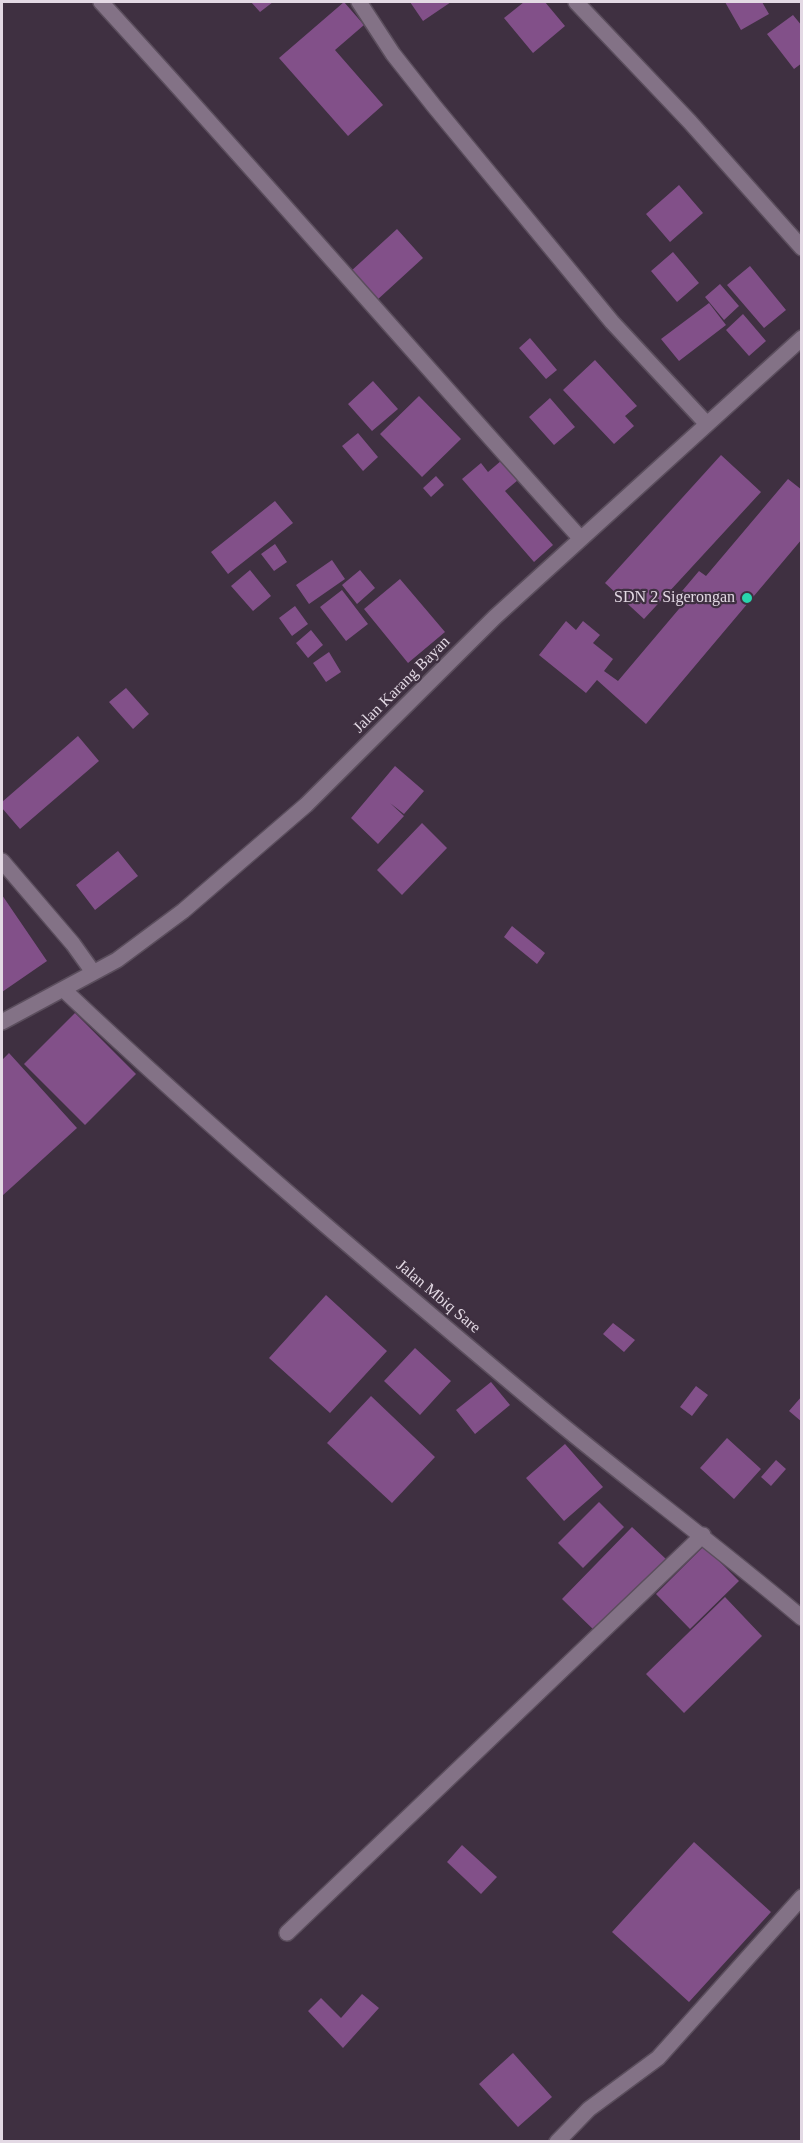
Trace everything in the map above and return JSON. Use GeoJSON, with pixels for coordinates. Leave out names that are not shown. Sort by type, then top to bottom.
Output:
{"type":"FeatureCollection","features":[{"type":"Feature","properties":{"kind":"street"},"geometry":{"type":"LineString","coordinates":[[101,2],[263,180],[433,375],[581,539]]}},
{"type":"Feature","properties":{"kind":"street"},"geometry":{"type":"LineString","coordinates":[[359,2],[393,54],[434,106],[612,322],[706,423]]}},
{"type":"Feature","properties":{"kind":"street"},"geometry":{"type":"LineString","coordinates":[[576,2],[690,122],[801,248]]}},
{"type":"Feature","properties":{"kind":"street","name":"Jalan Karang Bayan"},"geometry":{"type":"LineString","coordinates":[[2,1022],[64,990],[136,948],[306,805],[495,617],[801,338]]}},
{"type":"Feature","properties":{"kind":"street"},"geometry":{"type":"LineString","coordinates":[[2,861],[73,944],[93,972]]}},
{"type":"Feature","properties":{"kind":"street","name":"Jalan Mbiq Sare"},"geometry":{"type":"LineString","coordinates":[[64,990],[149,1070],[302,1206],[548,1414],[642,1490],[703,1535],[801,1618]]}},
{"type":"Feature","properties":{"kind":"street"},"geometry":{"type":"LineString","coordinates":[[287,1933],[703,1535]]}},
{"type":"Feature","properties":{"kind":"street"},"geometry":{"type":"LineString","coordinates":[[557,2142],[590,2109],[658,2058],[801,1897]]}},
{"type":"Feature","properties":{"kind":"building"},"geometry":{"type":"Polygon","coordinates":[[[251,2],[273,2],[260,12],[251,2]]]}},
{"type":"Feature","properties":{"kind":"building"},"geometry":{"type":"Polygon","coordinates":[[[344,2],[364,25],[335,50],[383,105],[348,136],[279,58],[344,2]]]}},
{"type":"Feature","properties":{"kind":"building"},"geometry":{"type":"Polygon","coordinates":[[[410,2],[451,2],[423,21],[410,2]]]}},
{"type":"Feature","properties":{"kind":"building"},"geometry":{"type":"Polygon","coordinates":[[[524,2],[545,2],[565,26],[533,53],[504,18],[524,2]]]}},
{"type":"Feature","properties":{"kind":"building"},"geometry":{"type":"Polygon","coordinates":[[[725,2],[762,2],[769,14],[741,30],[725,2]]]}},
{"type":"Feature","properties":{"kind":"building"},"geometry":{"type":"Polygon","coordinates":[[[793,15],[802,26],[802,63],[794,69],[767,34],[793,15]]]}},
{"type":"Feature","properties":{"kind":"building"},"geometry":{"type":"Polygon","coordinates":[[[679,185],[703,213],[670,242],[646,214],[679,185]]]}},
{"type":"Feature","properties":{"kind":"building"},"geometry":{"type":"Polygon","coordinates":[[[397,229],[423,258],[376,301],[350,272],[397,229]]]}},
{"type":"Feature","properties":{"kind":"building"},"geometry":{"type":"Polygon","coordinates":[[[673,252],[699,283],[677,302],[651,271],[673,252]]]}},
{"type":"Feature","properties":{"kind":"building"},"geometry":{"type":"Polygon","coordinates":[[[750,266],[786,310],[764,328],[727,285],[750,266]]]}},
{"type":"Feature","properties":{"kind":"building"},"geometry":{"type":"Polygon","coordinates":[[[720,284],[739,306],[724,320],[705,297],[720,284]]]}},
{"type":"Feature","properties":{"kind":"building"},"geometry":{"type":"Polygon","coordinates":[[[709,303],[726,325],[679,361],[661,339],[709,303]]]}},
{"type":"Feature","properties":{"kind":"building"},"geometry":{"type":"Polygon","coordinates":[[[743,314],[766,341],[749,356],[726,330],[743,314]]]}},
{"type":"Feature","properties":{"kind":"building"},"geometry":{"type":"Polygon","coordinates":[[[530,338],[557,370],[546,379],[519,348],[530,338]]]}},
{"type":"Feature","properties":{"kind":"building"},"geometry":{"type":"Polygon","coordinates":[[[595,360],[637,406],[625,416],[634,426],[614,444],[563,390],[595,360]]]}},
{"type":"Feature","properties":{"kind":"building"},"geometry":{"type":"Polygon","coordinates":[[[373,381],[398,409],[372,431],[348,404],[373,381]]]}},
{"type":"Feature","properties":{"kind":"building"},"geometry":{"type":"Polygon","coordinates":[[[419,396],[461,439],[422,477],[380,434],[419,396]]]}},
{"type":"Feature","properties":{"kind":"building"},"geometry":{"type":"Polygon","coordinates":[[[550,398],[575,427],[554,445],[529,417],[550,398]]]}},
{"type":"Feature","properties":{"kind":"building"},"geometry":{"type":"Polygon","coordinates":[[[358,433],[378,457],[363,471],[342,446],[358,433]]]}},
{"type":"Feature","properties":{"kind":"building"},"geometry":{"type":"Polygon","coordinates":[[[721,455],[761,492],[644,619],[605,583],[721,455]]]}},
{"type":"Feature","properties":{"kind":"building"},"geometry":{"type":"Polygon","coordinates":[[[502,460],[518,480],[505,491],[553,545],[534,562],[462,479],[481,463],[488,472],[502,460]]]}},
{"type":"Feature","properties":{"kind":"building"},"geometry":{"type":"Polygon","coordinates":[[[436,476],[444,485],[431,497],[423,488],[436,476]]]}},
{"type":"Feature","properties":{"kind":"building"},"geometry":{"type":"Polygon","coordinates":[[[788,479],[802,490],[802,539],[646,724],[597,680],[586,693],[539,655],[566,621],[576,630],[583,621],[600,635],[593,643],[613,659],[604,671],[618,681],[684,603],[677,597],[699,571],[706,576],[788,479]]]}},
{"type":"Feature","properties":{"kind":"building"},"geometry":{"type":"Polygon","coordinates":[[[275,501],[293,523],[228,574],[211,552],[275,501]]]}},
{"type":"Feature","properties":{"kind":"building"},"geometry":{"type":"Polygon","coordinates":[[[275,544],[287,562],[274,571],[261,554],[275,544]]]}},
{"type":"Feature","properties":{"kind":"building"},"geometry":{"type":"Polygon","coordinates":[[[332,560],[345,579],[309,604],[296,585],[332,560]]]}},
{"type":"Feature","properties":{"kind":"building"},"geometry":{"type":"Polygon","coordinates":[[[250,570],[271,596],[253,611],[231,586],[250,570]]]}},
{"type":"Feature","properties":{"kind":"building"},"geometry":{"type":"Polygon","coordinates":[[[360,570],[375,588],[357,604],[342,585],[360,570]]]}},
{"type":"Feature","properties":{"kind":"building"},"geometry":{"type":"Polygon","coordinates":[[[400,579],[445,632],[408,663],[364,609],[400,579]]]}},
{"type":"Feature","properties":{"kind":"building"},"geometry":{"type":"Polygon","coordinates":[[[342,590],[368,624],[346,641],[320,607],[342,590]]]}},
{"type":"Feature","properties":{"kind":"building"},"geometry":{"type":"Polygon","coordinates":[[[295,606],[308,624],[292,636],[279,618],[295,606]]]}},
{"type":"Feature","properties":{"kind":"building"},"geometry":{"type":"Polygon","coordinates":[[[311,630],[323,645],[308,658],[296,643],[311,630]]]}},
{"type":"Feature","properties":{"kind":"building"},"geometry":{"type":"Polygon","coordinates":[[[329,652],[341,672],[326,682],[313,663],[329,652]]]}},
{"type":"Feature","properties":{"kind":"building"},"geometry":{"type":"Polygon","coordinates":[[[126,688],[149,714],[133,729],[109,702],[126,688]]]}},
{"type":"Feature","properties":{"kind":"building"},"geometry":{"type":"Polygon","coordinates":[[[78,736],[99,761],[20,829],[2,808],[2,802],[78,736]]]}},
{"type":"Feature","properties":{"kind":"building"},"geometry":{"type":"Polygon","coordinates":[[[395,766],[424,791],[404,814],[390,803],[404,816],[378,844],[351,818],[395,766]]]}},
{"type":"Feature","properties":{"kind":"building"},"geometry":{"type":"Polygon","coordinates":[[[422,823],[447,848],[402,895],[377,870],[422,823]]]}},
{"type":"Feature","properties":{"kind":"building"},"geometry":{"type":"Polygon","coordinates":[[[118,851],[138,876],[95,910],[76,885],[118,851]]]}},
{"type":"Feature","properties":{"kind":"building"},"geometry":{"type":"Polygon","coordinates":[[[2,895],[47,961],[2,992],[2,895]]]}},
{"type":"Feature","properties":{"kind":"building"},"geometry":{"type":"Polygon","coordinates":[[[512,926],[545,953],[537,964],[504,937],[512,926]]]}},
{"type":"Feature","properties":{"kind":"building"},"geometry":{"type":"Polygon","coordinates":[[[75,1013],[136,1074],[85,1125],[24,1064],[75,1013]]]}},
{"type":"Feature","properties":{"kind":"building"},"geometry":{"type":"Polygon","coordinates":[[[9,1053],[77,1128],[2,1196],[2,1060],[9,1053]]]}},
{"type":"Feature","properties":{"kind":"building"},"geometry":{"type":"Polygon","coordinates":[[[326,1295],[387,1351],[330,1413],[269,1358],[326,1295]]]}},
{"type":"Feature","properties":{"kind":"building"},"geometry":{"type":"Polygon","coordinates":[[[613,1323],[635,1340],[624,1352],[603,1334],[613,1323]]]}},
{"type":"Feature","properties":{"kind":"building"},"geometry":{"type":"Polygon","coordinates":[[[415,1348],[451,1381],[420,1415],[384,1381],[415,1348]]]}},
{"type":"Feature","properties":{"kind":"building"},"geometry":{"type":"Polygon","coordinates":[[[491,1382],[510,1405],[475,1434],[456,1410],[491,1382]]]}},
{"type":"Feature","properties":{"kind":"building"},"geometry":{"type":"Polygon","coordinates":[[[696,1386],[708,1395],[692,1416],[680,1407],[696,1386]]]}},
{"type":"Feature","properties":{"kind":"building"},"geometry":{"type":"Polygon","coordinates":[[[371,1396],[435,1457],[392,1503],[327,1443],[371,1396]]]}},
{"type":"Feature","properties":{"kind":"building"},"geometry":{"type":"Polygon","coordinates":[[[802,1396],[802,1422],[789,1411],[802,1396]]]}},
{"type":"Feature","properties":{"kind":"building"},"geometry":{"type":"Polygon","coordinates":[[[727,1438],[761,1469],[734,1499],[700,1468],[727,1438]]]}},
{"type":"Feature","properties":{"kind":"building"},"geometry":{"type":"Polygon","coordinates":[[[565,1444],[603,1487],[564,1521],[526,1478],[565,1444]]]}},
{"type":"Feature","properties":{"kind":"building"},"geometry":{"type":"Polygon","coordinates":[[[776,1460],[786,1469],[771,1486],[761,1477],[776,1460]]]}},
{"type":"Feature","properties":{"kind":"building"},"geometry":{"type":"Polygon","coordinates":[[[599,1502],[624,1527],[583,1568],[558,1543],[599,1502]]]}},
{"type":"Feature","properties":{"kind":"building"},"geometry":{"type":"Polygon","coordinates":[[[632,1527],[667,1560],[597,1633],[562,1599],[632,1527]]]}},
{"type":"Feature","properties":{"kind":"building"},"geometry":{"type":"Polygon","coordinates":[[[704,1546],[739,1581],[690,1629],[656,1594],[704,1546]]]}},
{"type":"Feature","properties":{"kind":"building"},"geometry":{"type":"Polygon","coordinates":[[[725,1597],[762,1636],[684,1713],[646,1674],[725,1597]]]}},
{"type":"Feature","properties":{"kind":"building"},"geometry":{"type":"Polygon","coordinates":[[[694,1842],[771,1912],[689,2002],[612,1932],[694,1842]]]}},
{"type":"Feature","properties":{"kind":"building"},"geometry":{"type":"Polygon","coordinates":[[[462,1845],[497,1877],[481,1894],[447,1862],[462,1845]]]}},
{"type":"Feature","properties":{"kind":"building"},"geometry":{"type":"Polygon","coordinates":[[[362,1994],[379,2008],[343,2048],[308,2011],[321,1998],[341,2018],[362,1994]]]}},
{"type":"Feature","properties":{"kind":"building"},"geometry":{"type":"Polygon","coordinates":[[[513,2053],[552,2097],[518,2127],[479,2084],[513,2053]]]}},
{"type":"Feature","properties":{"kind":"place","name":"SDN 2 Sigerongan"},"geometry":{"type":"Point","coordinates":[747,598]}}]}
